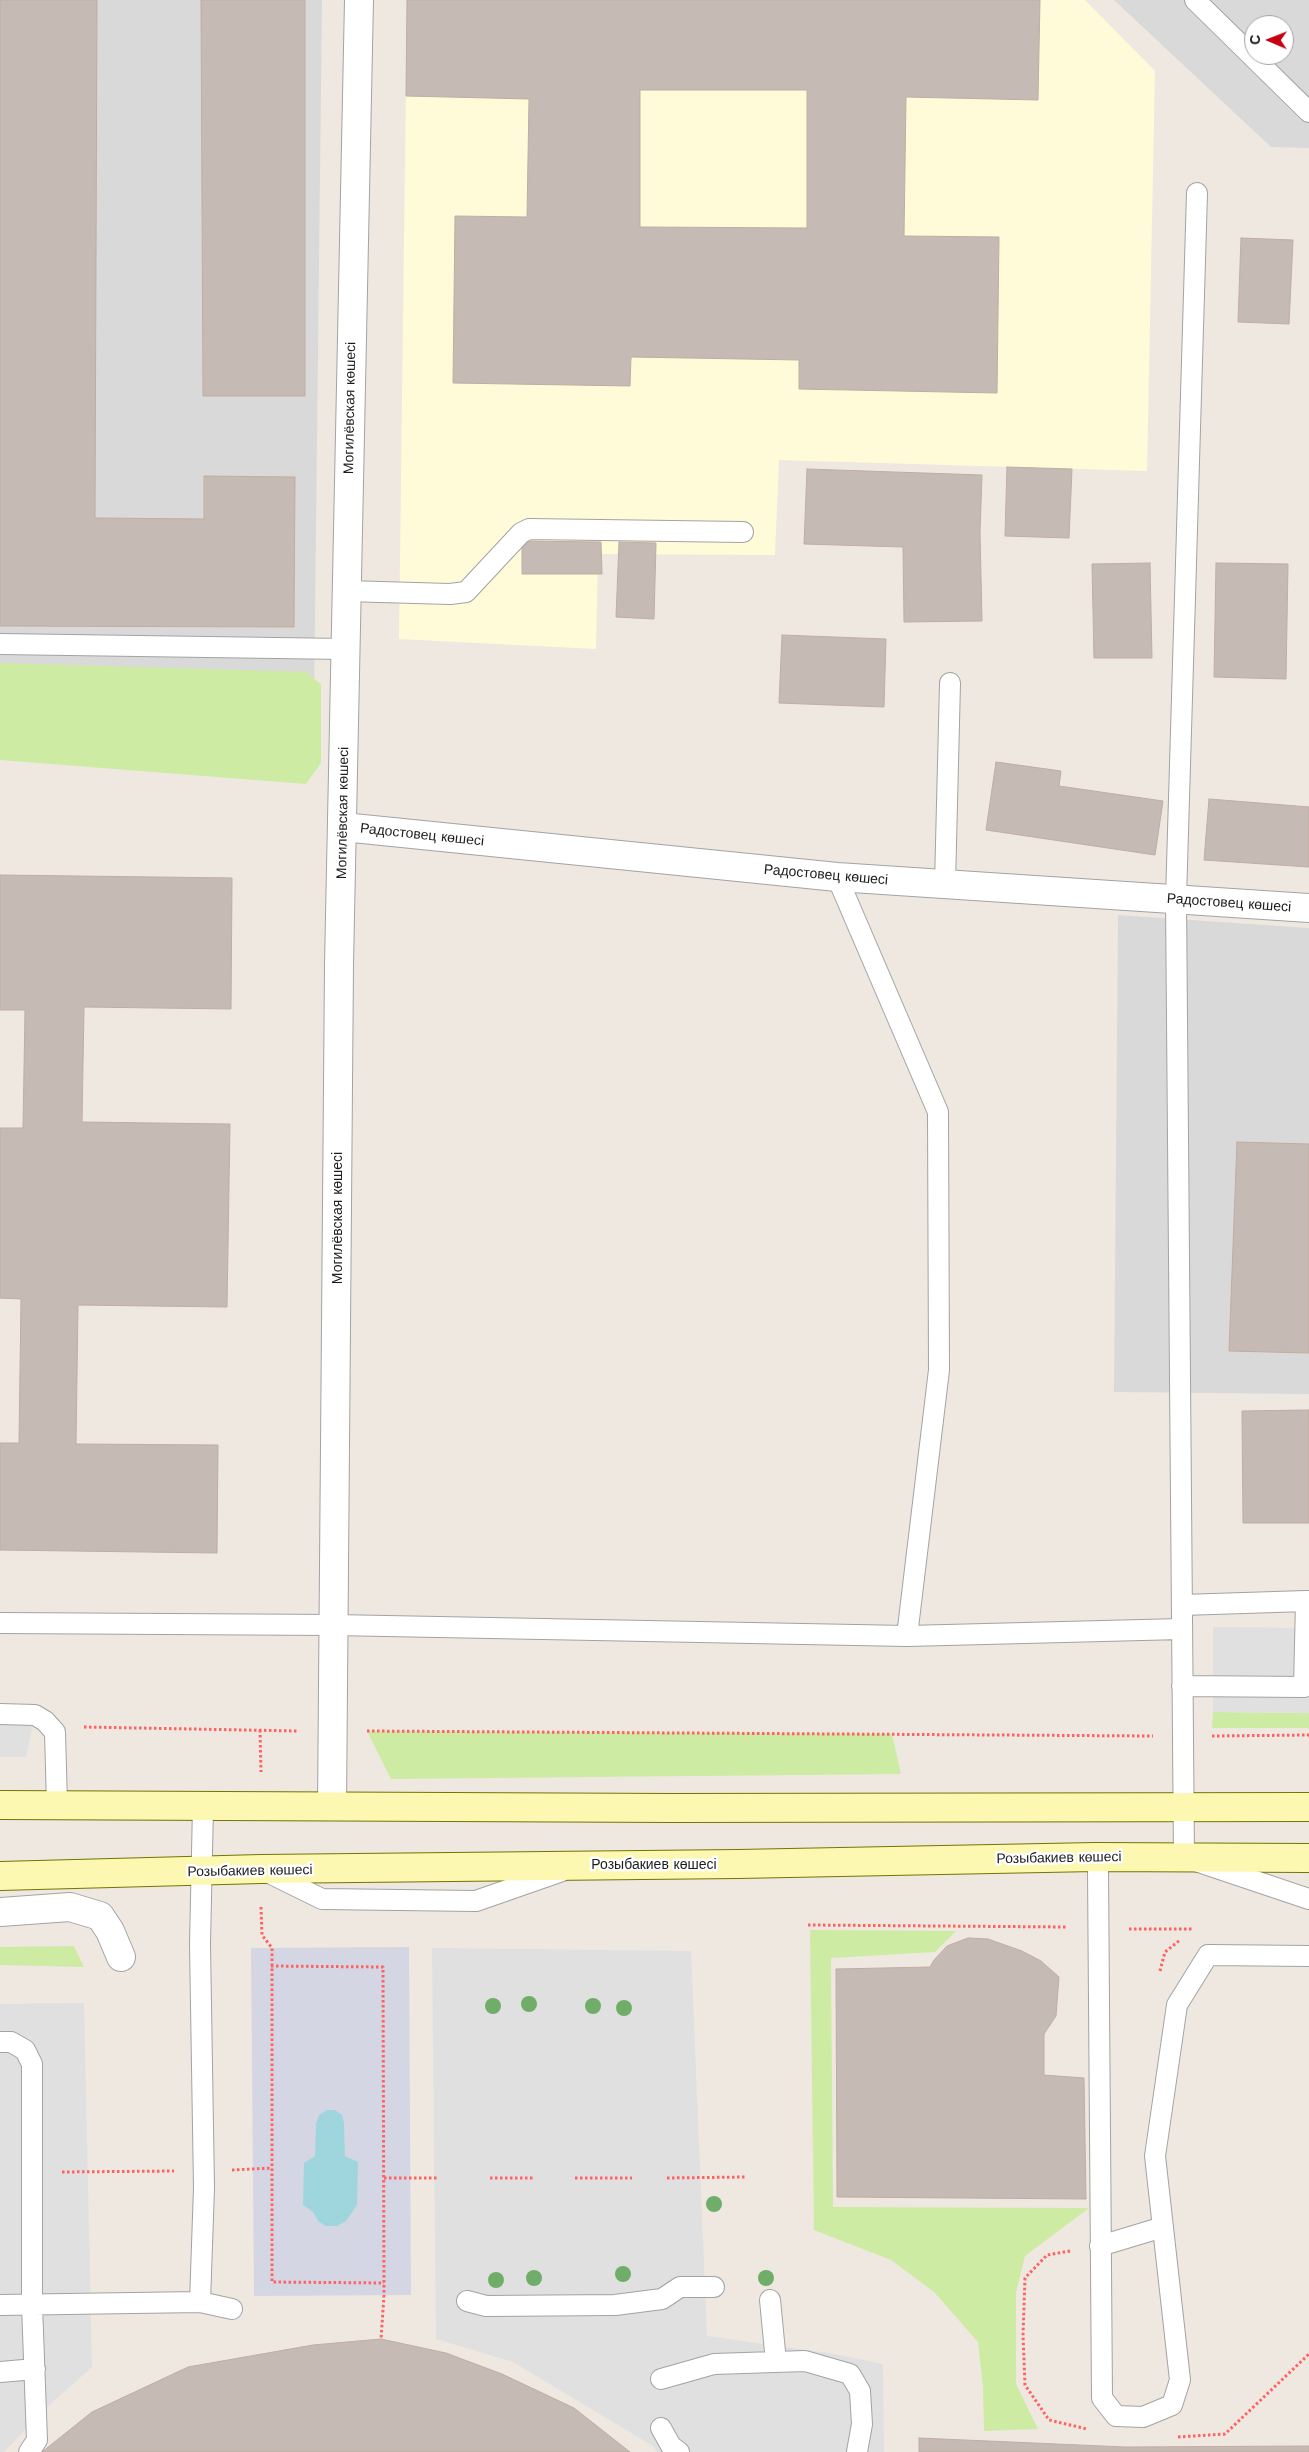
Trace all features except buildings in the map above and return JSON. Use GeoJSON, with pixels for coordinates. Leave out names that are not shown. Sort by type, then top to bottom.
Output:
{"type":"FeatureCollection","features":[{"type":"Feature","properties":{"kind":"main road"},"geometry":{"type":"LineString","coordinates":[[0,1805],[203,1807],[1309,1806]]}},
{"type":"Feature","properties":{"kind":"main road","name":"Розыбакиев көшесі"},"geometry":{"type":"LineString","coordinates":[[0,1876],[261,1869],[738,1864],[1096,1857],[1309,1858]]}},
{"type":"Feature","properties":{"kind":"street","name":"Могилёвская көшесі"},"geometry":{"type":"LineString","coordinates":[[332,1806],[339,973],[359,0]]}},
{"type":"Feature","properties":{"kind":"street","name":"Радостовец көшесі"},"geometry":{"type":"LineString","coordinates":[[343,827],[838,877],[1309,908]]}},
{"type":"Feature","properties":{"kind":"street"},"geometry":{"type":"LineString","coordinates":[[0,1912],[70,1907],[100,1916],[110,1931],[121,1957]]}},
{"type":"Feature","properties":{"kind":"lane"},"geometry":{"type":"LineString","coordinates":[[1195,0],[1309,112]]}},
{"type":"Feature","properties":{"kind":"lane"},"geometry":{"type":"LineString","coordinates":[[1197,193],[1176,900],[1184,1857],[1309,1899]]}},
{"type":"Feature","properties":{"kind":"lane"},"geometry":{"type":"LineString","coordinates":[[346,591],[450,594],[466,592],[521,533],[529,529],[743,532]]}},
{"type":"Feature","properties":{"kind":"lane"},"geometry":{"type":"LineString","coordinates":[[0,644],[345,649]]}},
{"type":"Feature","properties":{"kind":"lane"},"geometry":{"type":"LineString","coordinates":[[945,884],[950,683]]}},
{"type":"Feature","properties":{"kind":"lane"},"geometry":{"type":"LineString","coordinates":[[838,877],[938,1112],[939,1370],[907,1636]]}},
{"type":"Feature","properties":{"kind":"lane"},"geometry":{"type":"LineString","coordinates":[[1182,1605],[1307,1601],[1304,1687],[1182,1686]]}},
{"type":"Feature","properties":{"kind":"lane"},"geometry":{"type":"LineString","coordinates":[[0,1623],[334,1625],[907,1636],[1181,1629]]}},
{"type":"Feature","properties":{"kind":"lane"},"geometry":{"type":"LineString","coordinates":[[0,1714],[35,1714],[55,1732],[57,1805]]}},
{"type":"Feature","properties":{"kind":"lane"},"geometry":{"type":"LineString","coordinates":[[200,2302],[204,2170],[200,1872],[203,1807]]}},
{"type":"Feature","properties":{"kind":"lane"},"geometry":{"type":"LineString","coordinates":[[1096,1857],[1098,1869],[1102,2398],[1116,2416],[1143,2417],[1172,2405],[1180,2380],[1155,2156],[1177,2005],[1208,1954],[1309,1956]]}},
{"type":"Feature","properties":{"kind":"lane"},"geometry":{"type":"LineString","coordinates":[[0,2042],[11,2042],[25,2050],[32,2064],[32,2305],[37,2440],[29,2452]]}},
{"type":"Feature","properties":{"kind":"lane"},"geometry":{"type":"LineString","coordinates":[[1100,2246],[1163,2227]]}},
{"type":"Feature","properties":{"kind":"lane"},"geometry":{"type":"LineString","coordinates":[[467,2302],[486,2306],[615,2306],[662,2299],[680,2287],[714,2287]]}},
{"type":"Feature","properties":{"kind":"lane"},"geometry":{"type":"LineString","coordinates":[[770,2300],[776,2362]]}},
{"type":"Feature","properties":{"kind":"lane"},"geometry":{"type":"LineString","coordinates":[[0,2305],[127,2301],[200,2302],[232,2309]]}},
{"type":"Feature","properties":{"kind":"lane"},"geometry":{"type":"LineString","coordinates":[[661,2379],[714,2364],[805,2361],[850,2374],[860,2391],[862,2424],[857,2452]]}},
{"type":"Feature","properties":{"kind":"lane"},"geometry":{"type":"LineString","coordinates":[[0,2372],[35,2369]]}},
{"type":"Feature","properties":{"kind":"lane"},"geometry":{"type":"LineString","coordinates":[[661,2428],[671,2446],[679,2452]]}},
{"type":"Feature","properties":{"kind":"path"},"geometry":{"type":"LineString","coordinates":[[74,1726],[332,1731],[1309,1736]]}},
{"type":"Feature","properties":{"kind":"path"},"geometry":{"type":"LineString","coordinates":[[260,1730],[261,1772]]}},
{"type":"Feature","properties":{"kind":"path"},"geometry":{"type":"LineString","coordinates":[[261,1907],[262,1935],[272,1948],[272,2282],[384,2283]]}},
{"type":"Feature","properties":{"kind":"path"},"geometry":{"type":"LineString","coordinates":[[808,1925],[1098,1929],[1194,1928]]}},
{"type":"Feature","properties":{"kind":"path"},"geometry":{"type":"LineString","coordinates":[[272,1966],[383,1967],[384,2283],[381,2339]]}},
{"type":"Feature","properties":{"kind":"path"},"geometry":{"type":"LineString","coordinates":[[32,2173],[272,2168]]}},
{"type":"Feature","properties":{"kind":"path"},"geometry":{"type":"LineString","coordinates":[[667,2178],[746,2177]]}},
{"type":"Feature","properties":{"kind":"path"},"geometry":{"type":"LineString","coordinates":[[384,2178],[439,2178]]}},
{"type":"Feature","properties":{"kind":"path"},"geometry":{"type":"LineString","coordinates":[[490,2178],[533,2178]]}},
{"type":"Feature","properties":{"kind":"path"},"geometry":{"type":"LineString","coordinates":[[575,2178],[632,2178]]}},
{"type":"Feature","properties":{"kind":"path"},"geometry":{"type":"LineString","coordinates":[[1049,2420],[1025,2385],[1023,2335],[1025,2278],[1047,2256],[1100,2246]]}},
{"type":"Feature","properties":{"kind":"shaded area"},"geometry":{"type":"Polygon","coordinates":[[[0,0],[322,0],[314,704],[0,701],[0,0]]]}},
{"type":"Feature","properties":{"kind":"shaded area"},"geometry":{"type":"Polygon","coordinates":[[[407,0],[1085,0],[1155,71],[1147,471],[779,460],[775,555],[598,554],[596,649],[399,639],[407,0]]]}},
{"type":"Feature","properties":{"kind":"shaded area"},"geometry":{"type":"Polygon","coordinates":[[[1114,0],[1309,0],[1309,148],[1271,147],[1114,0]]]}},
{"type":"Feature","properties":{"kind":"shaded area"},"geometry":{"type":"Polygon","coordinates":[[[1118,915],[1309,928],[1309,1394],[1114,1392],[1118,915]]]}},
{"type":"Feature","properties":{"kind":"shaded area"},"geometry":{"type":"Polygon","coordinates":[[[1213,1627],[1309,1628],[1309,1713],[1213,1712],[1213,1627]]]}},
{"type":"Feature","properties":{"kind":"shaded area"},"geometry":{"type":"Polygon","coordinates":[[[0,1714],[35,1715],[26,1757],[0,1757],[0,1714]]]}},
{"type":"Feature","properties":{"kind":"shaded area"},"geometry":{"type":"Polygon","coordinates":[[[409,1947],[411,2295],[254,2296],[251,1948],[409,1947]]]}},
{"type":"Feature","properties":{"kind":"shaded area"},"geometry":{"type":"Polygon","coordinates":[[[432,1948],[691,1951],[707,2336],[835,2354],[883,2364],[884,2452],[657,2452],[653,2446],[513,2362],[436,2339],[432,1948]]]}},
{"type":"Feature","properties":{"kind":"shaded area"},"geometry":{"type":"Polygon","coordinates":[[[84,2003],[92,2367],[46,2408],[4,2452],[0,2452],[0,2004],[84,2003]]]}},
{"type":"Feature","properties":{"kind":"green space"},"geometry":{"type":"Polygon","coordinates":[[[0,663],[306,672],[321,684],[321,763],[306,784],[0,760],[0,663]]]}},
{"type":"Feature","properties":{"kind":"green space"},"geometry":{"type":"Polygon","coordinates":[[[1213,1712],[1309,1713],[1309,1728],[1212,1728],[1213,1712]]]}},
{"type":"Feature","properties":{"kind":"green space"},"geometry":{"type":"Polygon","coordinates":[[[367,1731],[892,1734],[901,1774],[391,1779],[367,1731]]]}},
{"type":"Feature","properties":{"kind":"green space"},"geometry":{"type":"Polygon","coordinates":[[[810,1930],[956,1931],[935,1952],[831,1958],[833,2207],[1089,2208],[1025,2256],[1016,2293],[1016,2384],[1038,2429],[984,2431],[983,2387],[978,2342],[934,2292],[891,2260],[814,2230],[810,1930]]]}},
{"type":"Feature","properties":{"kind":"green space"},"geometry":{"type":"Polygon","coordinates":[[[74,1946],[84,1967],[0,1965],[0,1947],[74,1946]]]}},
{"type":"Feature","properties":{"kind":"water"},"geometry":{"type":"Polygon","coordinates":[[[327,2110],[335,2110],[342,2115],[345,2156],[358,2162],[357,2205],[346,2221],[337,2226],[326,2226],[318,2221],[313,2212],[303,2205],[304,2163],[315,2156],[316,2124],[319,2115],[327,2110]]]}}]}
